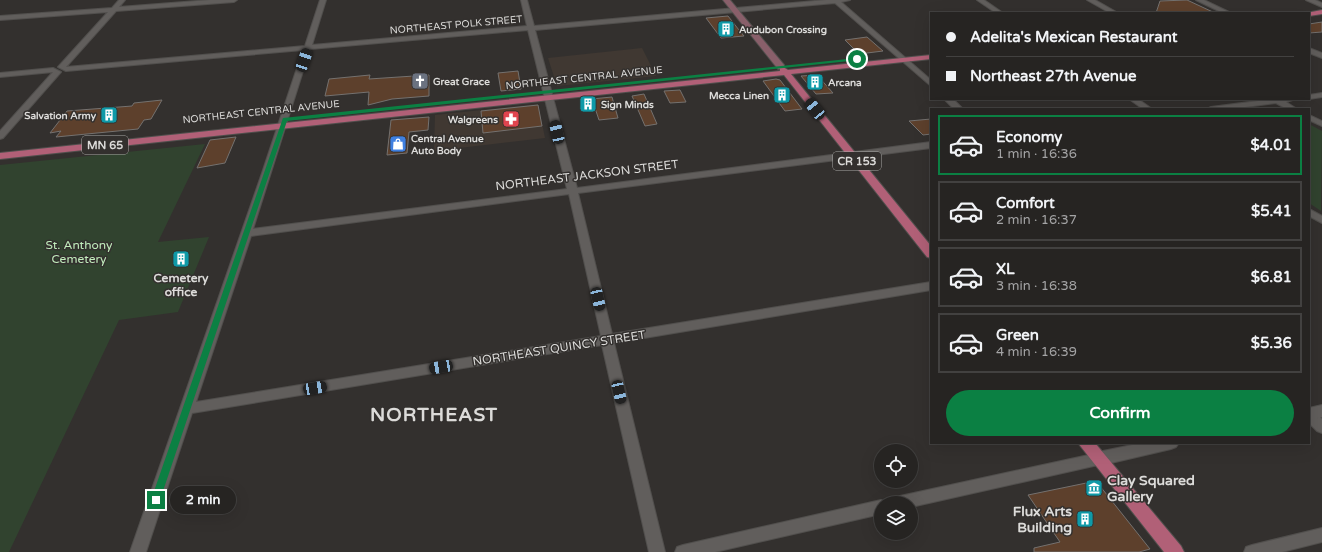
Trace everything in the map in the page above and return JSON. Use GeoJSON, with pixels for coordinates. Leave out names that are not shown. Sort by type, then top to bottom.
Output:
{"type":"FeatureCollection","features":[{"type":"Feature","properties":{"kind":"main road","name":"CR 153"},"geometry":{"type":"LineString","coordinates":[[726,0],[930,252]]}},
{"type":"Feature","properties":{"kind":"main road"},"geometry":{"type":"LineString","coordinates":[[1310,14],[1322,12]]}},
{"type":"Feature","properties":{"kind":"main road"},"geometry":{"type":"LineString","coordinates":[[1310,18],[1322,17]]}},
{"type":"Feature","properties":{"kind":"main road","name":"NORTHEAST CENTRAL AVENUE"},"geometry":{"type":"LineString","coordinates":[[901,58],[930,52]]}},
{"type":"Feature","properties":{"kind":"main road","name":"NORTHEAST CENTRAL AVENUE"},"geometry":{"type":"LineString","coordinates":[[0,156],[284,123],[901,58],[930,57]]}},
{"type":"Feature","properties":{"kind":"main road","name":"NORTHEAST CENTRAL AVENUE"},"geometry":{"type":"LineString","coordinates":[[0,149],[284,123]]}},
{"type":"Feature","properties":{"kind":"main road"},"geometry":{"type":"LineString","coordinates":[[1087,444],[1175,552]]}},
{"type":"Feature","properties":{"kind":"street"},"geometry":{"type":"LineString","coordinates":[[0,136],[122,0]]}},
{"type":"Feature","properties":{"kind":"street"},"geometry":{"type":"LineString","coordinates":[[0,18],[234,0]]}},
{"type":"Feature","properties":{"kind":"street"},"geometry":{"type":"LineString","coordinates":[[138,552],[284,123],[323,0]]}},
{"type":"Feature","properties":{"kind":"street"},"geometry":{"type":"LineString","coordinates":[[524,0],[572,190],[657,552]]}},
{"type":"Feature","properties":{"kind":"street"},"geometry":{"type":"LineString","coordinates":[[836,0],[930,83]]}},
{"type":"Feature","properties":{"kind":"street","name":"NORTHEAST POLK STREET"},"geometry":{"type":"LineString","coordinates":[[0,75],[847,0]]}},
{"type":"Feature","properties":{"kind":"street"},"geometry":{"type":"LineString","coordinates":[[980,0],[998,12]]}},
{"type":"Feature","properties":{"kind":"street"},"geometry":{"type":"LineString","coordinates":[[1090,0],[1113,12]]}},
{"type":"Feature","properties":{"kind":"street"},"geometry":{"type":"LineString","coordinates":[[1199,0],[1226,12]]}},
{"type":"Feature","properties":{"kind":"street"},"geometry":{"type":"LineString","coordinates":[[1309,0],[1322,5]]}},
{"type":"Feature","properties":{"kind":"street"},"geometry":{"type":"LineString","coordinates":[[1310,50],[1322,56]]}},
{"type":"Feature","properties":{"kind":"street"},"geometry":{"type":"LineString","coordinates":[[1310,97],[1322,95]]}},
{"type":"Feature","properties":{"kind":"street"},"geometry":{"type":"LineString","coordinates":[[949,100],[958,108]]}},
{"type":"Feature","properties":{"kind":"street"},"geometry":{"type":"LineString","coordinates":[[1134,100],[1146,108]]}},
{"type":"Feature","properties":{"kind":"street"},"geometry":{"type":"LineString","coordinates":[[1218,108],[1276,100],[1291,108]]}},
{"type":"Feature","properties":{"kind":"street"},"geometry":{"type":"LineString","coordinates":[[1310,118],[1322,124]]}},
{"type":"Feature","properties":{"kind":"street","name":"NORTHEAST JACKSON STREET"},"geometry":{"type":"LineString","coordinates":[[246,233],[930,145]]}},
{"type":"Feature","properties":{"kind":"street"},"geometry":{"type":"LineString","coordinates":[[1310,213],[1322,221]]}},
{"type":"Feature","properties":{"kind":"street"},"geometry":{"type":"LineString","coordinates":[[1310,223],[1322,221]]}},
{"type":"Feature","properties":{"kind":"street","name":"NORTHEAST QUINCY STREET"},"geometry":{"type":"LineString","coordinates":[[187,409],[930,286]]}},
{"type":"Feature","properties":{"kind":"street"},"geometry":{"type":"LineString","coordinates":[[1310,414],[1322,411]]}},
{"type":"Feature","properties":{"kind":"street"},"geometry":{"type":"LineString","coordinates":[[1310,415],[1322,427]]}},
{"type":"Feature","properties":{"kind":"street"},"geometry":{"type":"LineString","coordinates":[[918,499],[1166,444]]}},
{"type":"Feature","properties":{"kind":"street"},"geometry":{"type":"LineString","coordinates":[[683,552],[874,509]]}},
{"type":"Feature","properties":{"kind":"street"},"geometry":{"type":"LineString","coordinates":[[1252,552],[1322,535]]}},
{"type":"Feature","properties":{"kind":"shaded area"},"geometry":{"type":"Polygon","coordinates":[[[642,48],[656,76],[557,86],[548,58],[642,48]]]}},
{"type":"Feature","properties":{"kind":"shaded area"},"geometry":{"type":"Polygon","coordinates":[[[538,104],[545,138],[434,151],[435,115],[538,104]]]}},
{"type":"Feature","properties":{"kind":"green space"},"geometry":{"type":"Polygon","coordinates":[[[1310,125],[1322,131],[1321,211],[1310,204],[1310,125]]]}},
{"type":"Feature","properties":{"kind":"green space","name":"St. Anthony Cemetery"},"geometry":{"type":"Polygon","coordinates":[[[205,144],[158,242],[209,237],[178,312],[119,320],[9,552],[0,552],[0,165],[205,144]]]}},
{"type":"Feature","properties":{"kind":"building"},"geometry":{"type":"Polygon","coordinates":[[[1187,0],[1213,12],[1156,12],[1160,1],[1187,0]]]}},
{"type":"Feature","properties":{"kind":"building","name":"Audubon Crossing"},"geometry":{"type":"Polygon","coordinates":[[[728,16],[744,36],[721,38],[706,18],[728,16]]]}},
{"type":"Feature","properties":{"kind":"building"},"geometry":{"type":"Polygon","coordinates":[[[1322,22],[1322,32],[1310,33],[1310,24],[1322,22]]]}},
{"type":"Feature","properties":{"kind":"building"},"geometry":{"type":"Polygon","coordinates":[[[867,37],[883,51],[859,54],[845,40],[867,37]]]}},
{"type":"Feature","properties":{"kind":"building"},"geometry":{"type":"Polygon","coordinates":[[[518,71],[521,89],[501,91],[498,73],[518,71]]]}},
{"type":"Feature","properties":{"kind":"building"},"geometry":{"type":"Polygon","coordinates":[[[370,75],[369,79],[429,75],[429,96],[392,99],[368,105],[369,92],[325,96],[329,79],[370,75]]]}},
{"type":"Feature","properties":{"kind":"building","name":"Arcana"},"geometry":{"type":"Polygon","coordinates":[[[817,75],[833,93],[816,94],[801,76],[817,75]]]}},
{"type":"Feature","properties":{"kind":"building","name":"Mecca Linen"},"geometry":{"type":"Polygon","coordinates":[[[776,79],[780,80],[802,109],[785,111],[763,81],[776,79]]]}},
{"type":"Feature","properties":{"kind":"building"},"geometry":{"type":"Polygon","coordinates":[[[680,90],[686,102],[670,103],[664,91],[680,90]]]}},
{"type":"Feature","properties":{"kind":"building"},"geometry":{"type":"Polygon","coordinates":[[[644,94],[657,124],[645,126],[632,96],[644,94]]]}},
{"type":"Feature","properties":{"kind":"building"},"geometry":{"type":"Polygon","coordinates":[[[612,97],[618,118],[599,120],[595,108],[584,109],[581,100],[612,97]]]}},
{"type":"Feature","properties":{"kind":"building","name":"Salvation Army"},"geometry":{"type":"Polygon","coordinates":[[[162,100],[151,119],[144,120],[138,129],[56,137],[61,131],[50,133],[67,111],[132,106],[134,103],[162,100]]]}},
{"type":"Feature","properties":{"kind":"building","name":"Walgreens"},"geometry":{"type":"Polygon","coordinates":[[[538,105],[542,126],[483,133],[481,111],[538,105]]]}},
{"type":"Feature","properties":{"kind":"building","name":"Central Avenue Auto Body"},"geometry":{"type":"Polygon","coordinates":[[[429,117],[428,130],[409,132],[407,153],[387,155],[391,120],[429,117]]]}},
{"type":"Feature","properties":{"kind":"building"},"geometry":{"type":"Polygon","coordinates":[[[930,119],[930,134],[923,135],[909,121],[930,119]]]}},
{"type":"Feature","properties":{"kind":"building"},"geometry":{"type":"Polygon","coordinates":[[[236,137],[225,163],[197,168],[210,140],[236,137]]]}},
{"type":"Feature","properties":{"kind":"building","name":"Flux Arts Building"},"geometry":{"type":"Polygon","coordinates":[[[1096,481],[1150,549],[1139,552],[1034,552],[1034,548],[1060,542],[1028,495],[1096,481]]]}},
{"type":"Feature","properties":{"kind":"place","name":"Audubon Crossing"},"geometry":{"type":"Point","coordinates":[726,29]}},
{"type":"Feature","properties":{"kind":"place","name":"Great Grace"},"geometry":{"type":"Point","coordinates":[420,81]}},
{"type":"Feature","properties":{"kind":"place","name":"Arcana"},"geometry":{"type":"Point","coordinates":[815,82]}},
{"type":"Feature","properties":{"kind":"place","name":"Mecca Linen"},"geometry":{"type":"Point","coordinates":[782,95]}},
{"type":"Feature","properties":{"kind":"place","name":"Sign Minds"},"geometry":{"type":"Point","coordinates":[588,104]}},
{"type":"Feature","properties":{"kind":"place","name":"Salvation Army"},"geometry":{"type":"Point","coordinates":[109,115]}},
{"type":"Feature","properties":{"kind":"place","name":"Walgreens"},"geometry":{"type":"Point","coordinates":[511,119]}},
{"type":"Feature","properties":{"kind":"place","name":"Central Avenue Auto Body"},"geometry":{"type":"Point","coordinates":[398,144]}},
{"type":"Feature","properties":{"kind":"place","name":"Cemetery office"},"geometry":{"type":"Point","coordinates":[181,259]}},
{"type":"Feature","properties":{"kind":"place","name":"Clay Squared Gallery"},"geometry":{"type":"Point","coordinates":[1094,488]}},
{"type":"Feature","properties":{"kind":"place","name":"Flux Arts Building"},"geometry":{"type":"Point","coordinates":[1085,519]}},
{"type":"Feature","properties":{"kind":"district","name":"NORTHEAST"},"geometry":{"type":"Point","coordinates":[434,414]}},
{"type":"Feature","properties":{"kind":"route"},"geometry":{"type":"LineString","coordinates":[[156,500],[285,119],[857,59]]}}]}
